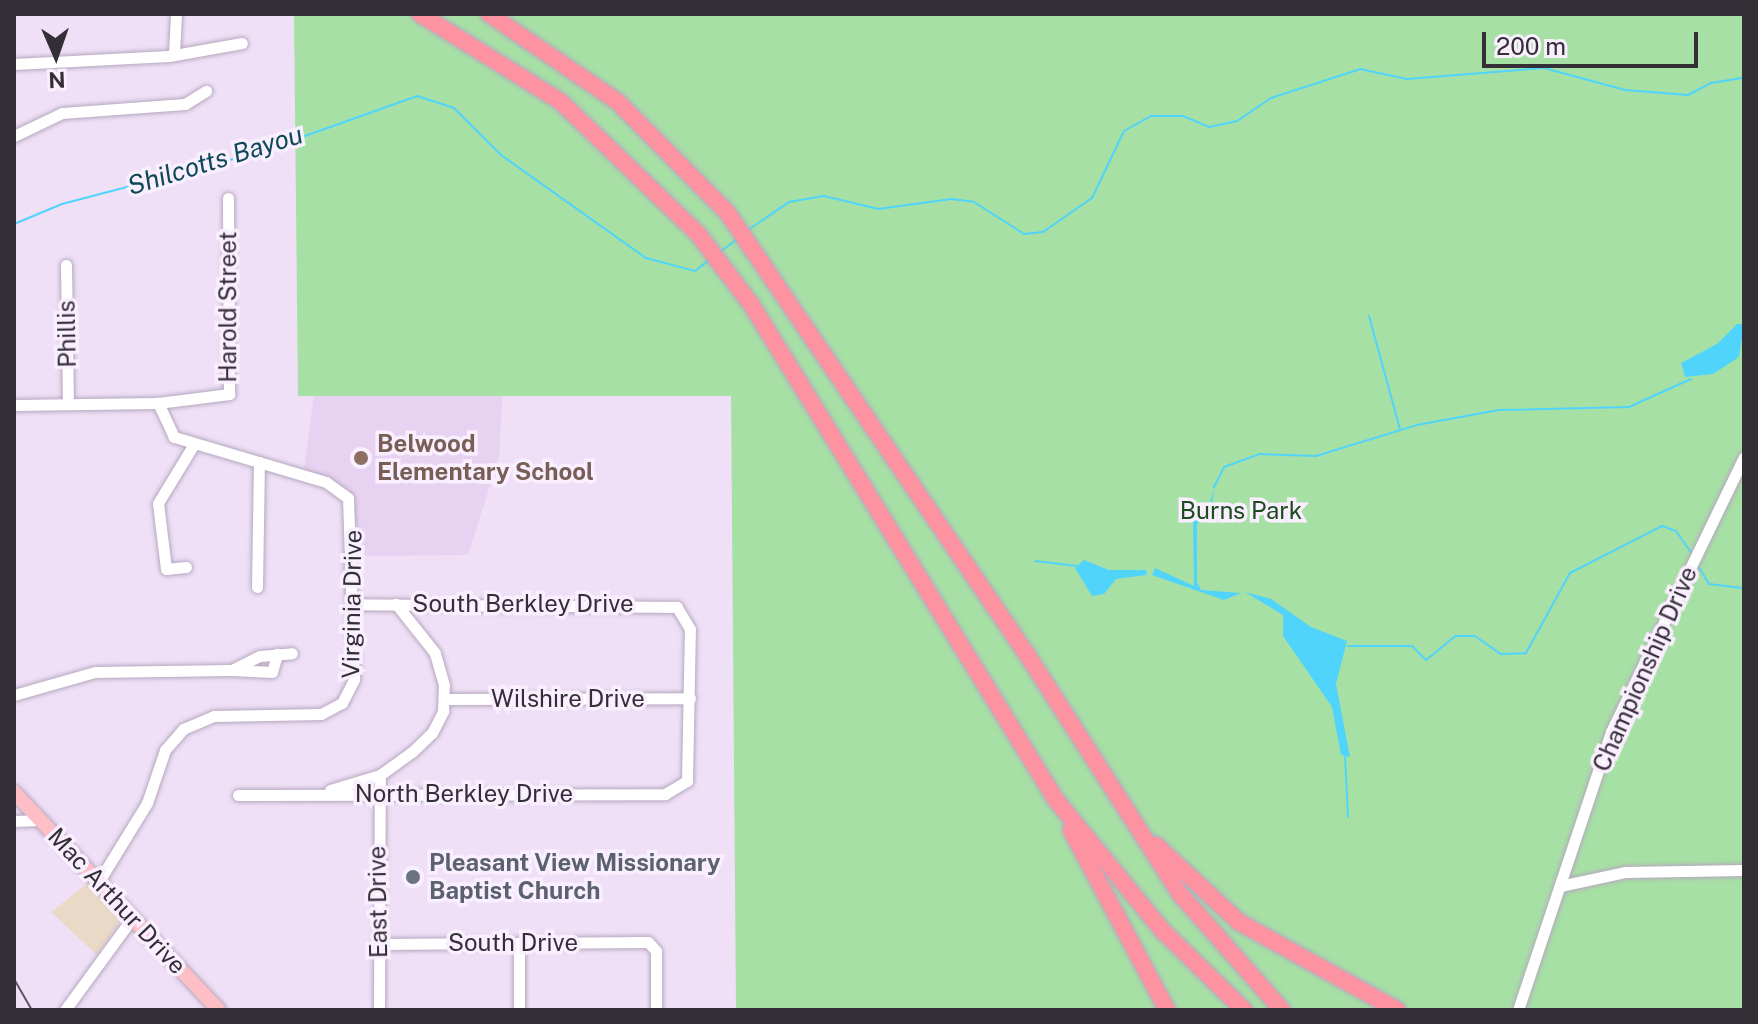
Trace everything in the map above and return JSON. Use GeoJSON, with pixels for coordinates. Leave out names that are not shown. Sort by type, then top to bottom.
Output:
{"type":"FeatureCollection","features":[{"type":"Feature","properties":{"kind":"highway"},"geometry":{"type":"LineString","coordinates":[[420,14],[560,101],[698,234],[730,275],[1056,800],[1167,1010]]}},
{"type":"Feature","properties":{"kind":"highway"},"geometry":{"type":"LineString","coordinates":[[489,14],[618,102],[727,212],[759,253],[1181,895],[1282,1010]]}},
{"type":"Feature","properties":{"kind":"highway"},"geometry":{"type":"LineString","coordinates":[[1056,800],[1162,930],[1244,1010]]}},
{"type":"Feature","properties":{"kind":"highway"},"geometry":{"type":"LineString","coordinates":[[1137,826],[1223,911],[1397,1010]]}},
{"type":"Feature","properties":{"kind":"main road","name":"Mac Arthur Drive"},"geometry":{"type":"LineString","coordinates":[[14,792],[216,1009]]}},
{"type":"Feature","properties":{"kind":"street"},"geometry":{"type":"LineString","coordinates":[[174,53],[176,14]]}},
{"type":"Feature","properties":{"kind":"street"},"geometry":{"type":"LineString","coordinates":[[14,64],[174,53],[242,43]]}},
{"type":"Feature","properties":{"kind":"street"},"geometry":{"type":"LineString","coordinates":[[14,136],[62,113],[185,104],[206,91]]}},
{"type":"Feature","properties":{"kind":"street","name":"Harold Street"},"geometry":{"type":"LineString","coordinates":[[158,403],[230,392],[228,198]]}},
{"type":"Feature","properties":{"kind":"street","name":"Phillis"},"geometry":{"type":"LineString","coordinates":[[66,265],[68,404]]}},
{"type":"Feature","properties":{"kind":"street"},"geometry":{"type":"LineString","coordinates":[[14,405],[158,403],[173,436],[194,444],[158,503],[166,569],[186,567]]}},
{"type":"Feature","properties":{"kind":"street","name":"Virginia Drive"},"geometry":{"type":"LineString","coordinates":[[99,881],[147,803],[165,750],[183,729],[214,716],[321,714],[342,703],[354,679],[350,502],[336,486],[194,444]]}},
{"type":"Feature","properties":{"kind":"street","name":"Championship Drive"},"geometry":{"type":"LineString","coordinates":[[1518,1010],[1611,732],[1744,457]]}},
{"type":"Feature","properties":{"kind":"street"},"geometry":{"type":"LineString","coordinates":[[257,587],[259,462]]}},
{"type":"Feature","properties":{"kind":"street","name":"South Berkley Drive"},"geometry":{"type":"LineString","coordinates":[[354,604],[667,604],[686,617],[690,698]]}},
{"type":"Feature","properties":{"kind":"street"},"geometry":{"type":"LineString","coordinates":[[315,795],[380,775],[425,742],[445,699],[435,653],[396,604]]}},
{"type":"Feature","properties":{"kind":"street"},"geometry":{"type":"LineString","coordinates":[[232,670],[277,654],[292,653]]}},
{"type":"Feature","properties":{"kind":"street"},"geometry":{"type":"LineString","coordinates":[[14,695],[95,672],[272,672],[277,654]]}},
{"type":"Feature","properties":{"kind":"street","name":"Wilshire Drive"},"geometry":{"type":"LineString","coordinates":[[445,699],[690,698]]}},
{"type":"Feature","properties":{"kind":"street","name":"North Berkley Drive"},"geometry":{"type":"LineString","coordinates":[[238,795],[665,794],[686,783],[690,698]]}},
{"type":"Feature","properties":{"kind":"street","name":"East Drive"},"geometry":{"type":"LineString","coordinates":[[379,1010],[380,775]]}},
{"type":"Feature","properties":{"kind":"street"},"geometry":{"type":"LineString","coordinates":[[14,821],[35,814]]}},
{"type":"Feature","properties":{"kind":"street"},"geometry":{"type":"LineString","coordinates":[[1560,886],[1625,872],[1744,870]]}},
{"type":"Feature","properties":{"kind":"street"},"geometry":{"type":"LineString","coordinates":[[65,1010],[132,918]]}},
{"type":"Feature","properties":{"kind":"street","name":"South Drive"},"geometry":{"type":"LineString","coordinates":[[378,944],[648,942],[656,951],[656,1010]]}},
{"type":"Feature","properties":{"kind":"street"},"geometry":{"type":"LineString","coordinates":[[519,943],[519,1010]]}},
{"type":"Feature","properties":{"kind":"shaded area"},"geometry":{"type":"Polygon","coordinates":[[[316,380],[503,389],[499,457],[468,555],[363,556],[349,489],[304,468],[316,380]]]}},
{"type":"Feature","properties":{"kind":"shaded area"},"geometry":{"type":"Polygon","coordinates":[[[88,883],[122,919],[97,955],[51,912],[88,883]]]}},
{"type":"Feature","properties":{"kind":"green space","name":"Burns Park"},"geometry":{"type":"Polygon","coordinates":[[[294,14],[1744,14],[1744,1010],[736,1010],[731,396],[298,396],[294,14]]]}},
{"type":"Feature","properties":{"kind":"water"},"geometry":{"type":"Polygon","coordinates":[[[1737,324],[1744,324],[1739,357],[1713,374],[1685,377],[1681,363],[1717,344],[1737,324]]]}},
{"type":"Feature","properties":{"kind":"water"},"geometry":{"type":"Polygon","coordinates":[[[1215,486],[1211,508],[1197,524],[1197,582],[1201,590],[1241,593],[1224,600],[1152,575],[1155,568],[1194,586],[1193,522],[1209,506],[1215,486]]]}},
{"type":"Feature","properties":{"kind":"water"},"geometry":{"type":"Polygon","coordinates":[[[1084,560],[1109,570],[1146,570],[1147,575],[1116,579],[1104,594],[1092,596],[1075,568],[1084,560]]]}},
{"type":"Feature","properties":{"kind":"water"},"geometry":{"type":"Polygon","coordinates":[[[1245,592],[1271,599],[1311,627],[1347,641],[1336,684],[1350,757],[1341,755],[1332,707],[1283,636],[1283,615],[1245,592]]]}},
{"type":"Feature","properties":{"kind":"waterway"},"geometry":{"type":"LineString","coordinates":[[748,230],[789,202],[824,196],[878,209],[951,199],[974,202],[1024,234],[1043,232],[1092,198],[1124,131],[1151,116],[1183,116],[1209,127],[1237,121],[1271,98],[1360,69],[1407,79],[1544,68],[1625,90],[1688,95],[1711,83],[1744,78]]}},
{"type":"Feature","properties":{"kind":"waterway","name":"Shilcotts Bayou"},"geometry":{"type":"LineString","coordinates":[[14,224],[62,204],[260,152],[417,96],[454,108],[501,155],[646,258],[695,271],[708,261]]}},
{"type":"Feature","properties":{"kind":"waterway"},"geometry":{"type":"LineString","coordinates":[[720,252],[737,239]]}},
{"type":"Feature","properties":{"kind":"waterway"},"geometry":{"type":"LineString","coordinates":[[1369,316],[1400,429]]}},
{"type":"Feature","properties":{"kind":"waterway"},"geometry":{"type":"LineString","coordinates":[[1214,487],[1224,467],[1259,454],[1316,456],[1417,425],[1499,410],[1629,407],[1691,379]]}},
{"type":"Feature","properties":{"kind":"waterway"},"geometry":{"type":"LineString","coordinates":[[1348,646],[1412,646],[1426,660],[1456,636],[1475,636],[1501,654],[1526,653],[1570,573],[1662,526],[1676,531],[1693,555]]}},
{"type":"Feature","properties":{"kind":"waterway"},"geometry":{"type":"LineString","coordinates":[[1035,561],[1077,566]]}},
{"type":"Feature","properties":{"kind":"waterway"},"geometry":{"type":"LineString","coordinates":[[1697,564],[1709,584],[1744,588]]}},
{"type":"Feature","properties":{"kind":"waterway"},"geometry":{"type":"LineString","coordinates":[[1345,757],[1348,817]]}},
{"type":"Feature","properties":{"kind":"railway"},"geometry":{"type":"LineString","coordinates":[[14,979],[32,1010]]}},
{"type":"Feature","properties":{"kind":"place","name":"Belwood Elementary School"},"geometry":{"type":"Point","coordinates":[361,458]}},
{"type":"Feature","properties":{"kind":"place","name":"Pleasant View Missionary Baptist Church"},"geometry":{"type":"Point","coordinates":[413,877]}}]}
